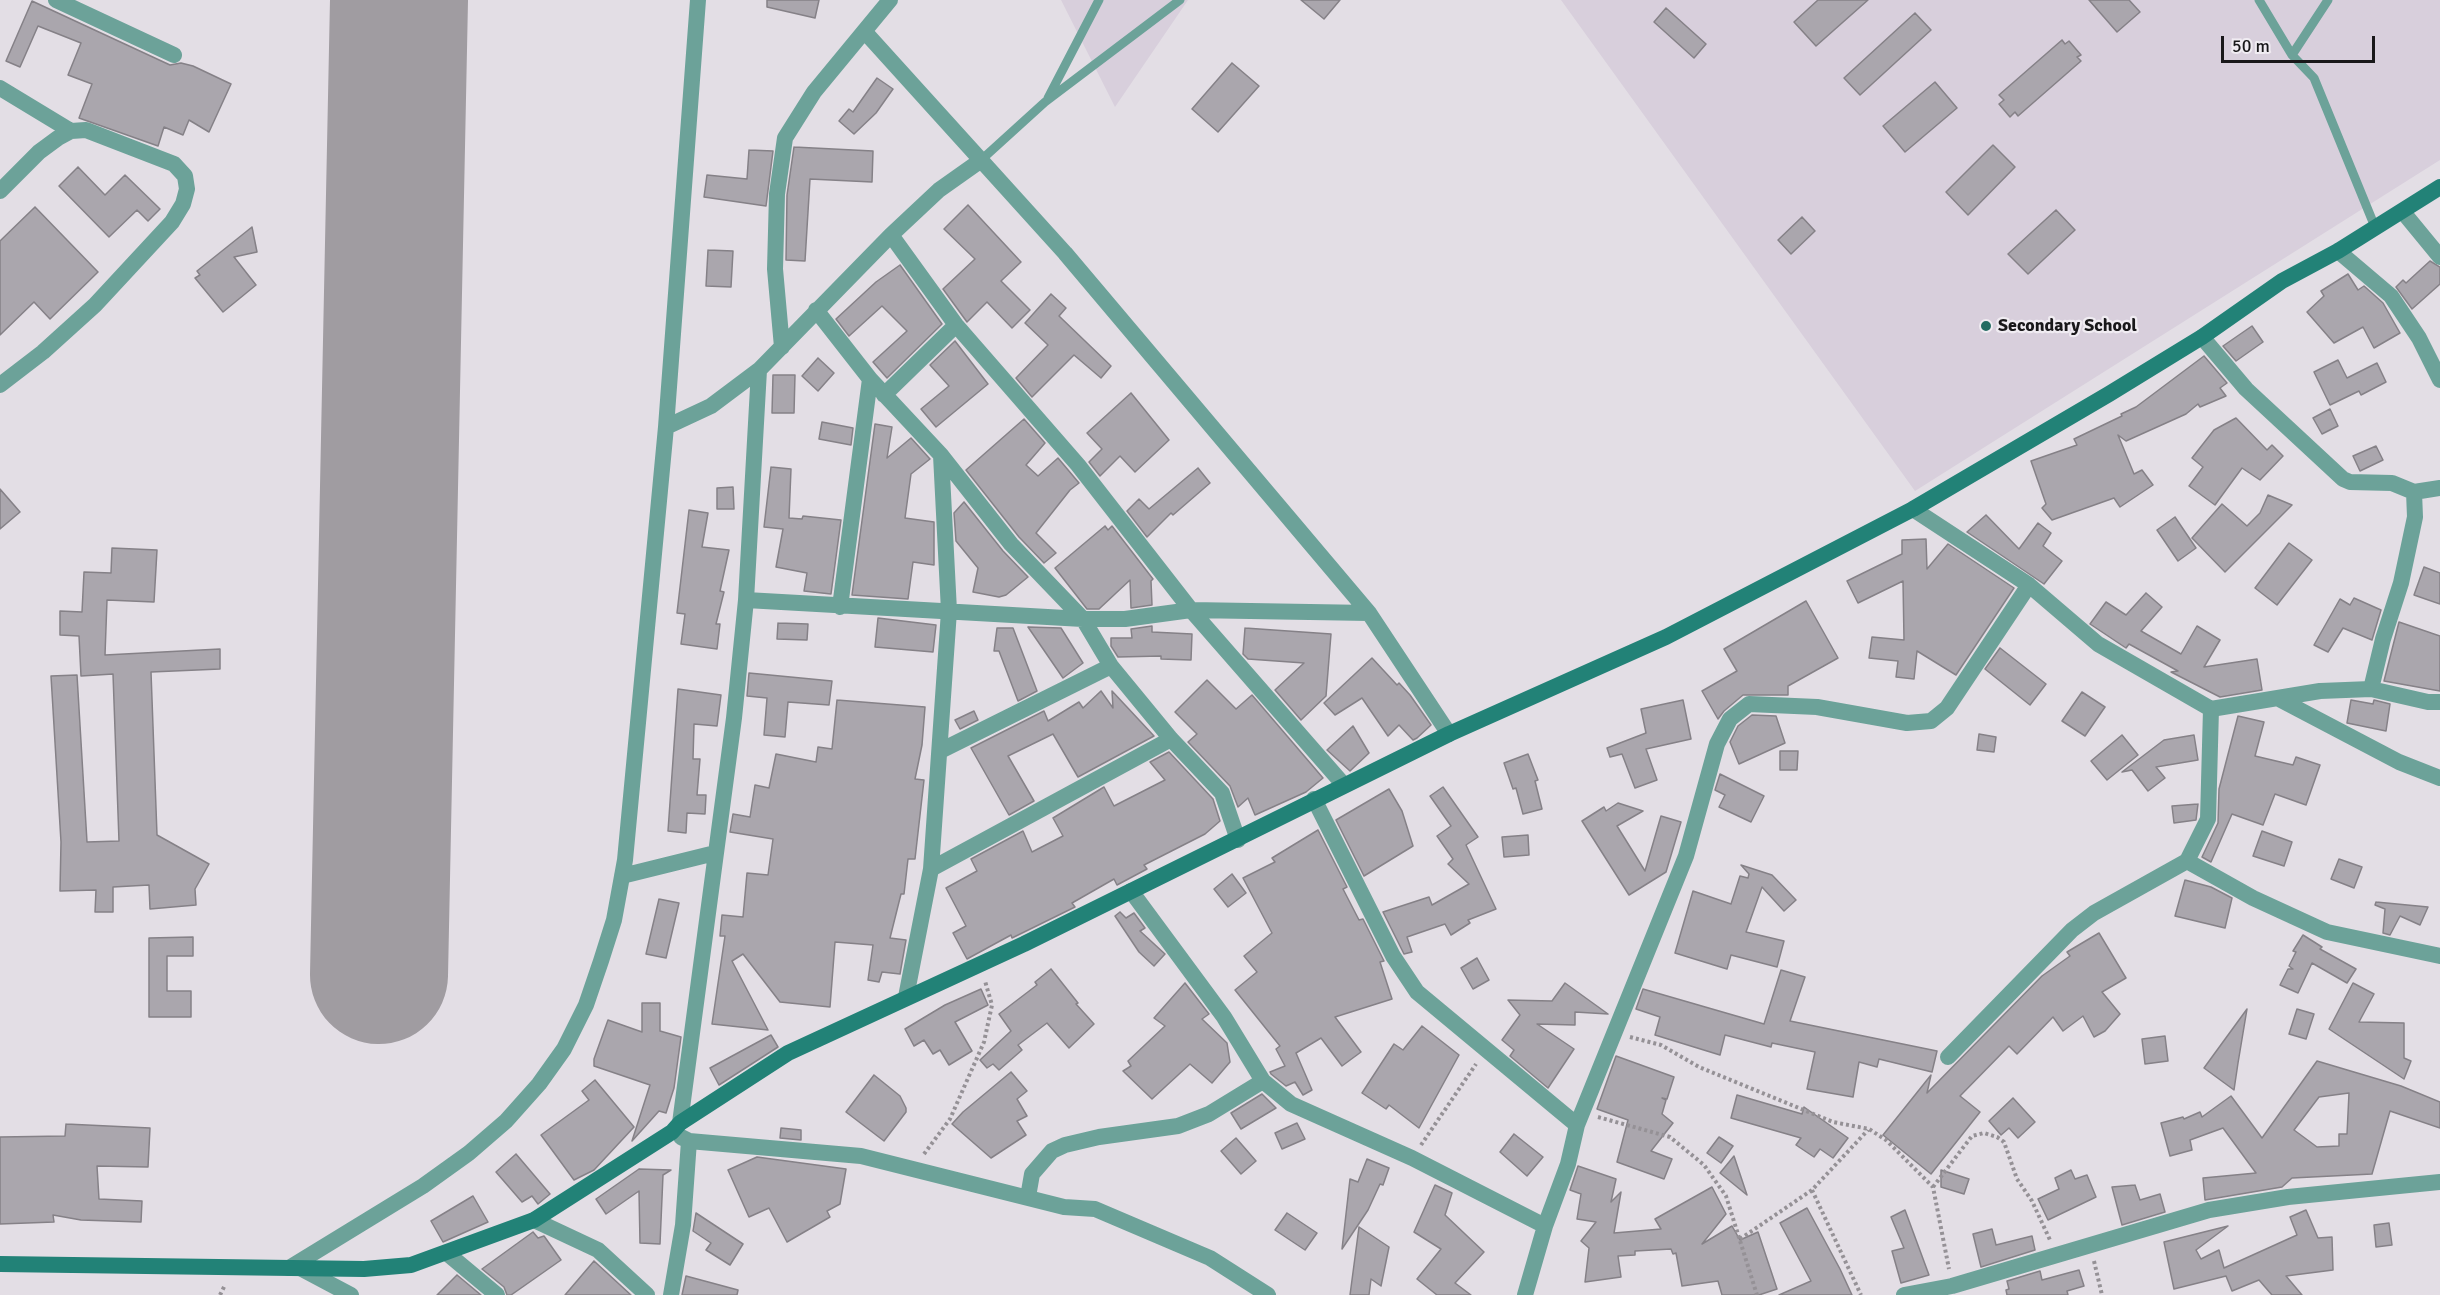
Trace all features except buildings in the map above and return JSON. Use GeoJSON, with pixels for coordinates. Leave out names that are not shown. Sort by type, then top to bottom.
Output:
{"type":"FeatureCollection","features":[{"type":"Feature","properties":{"kind":"main road"},"geometry":{"type":"LineString","coordinates":[[0,1264],[364,1269],[411,1265],[448,1254],[534,1220],[788,1053],[1024,944],[1238,840],[1343,784],[1666,637],[1913,509],[2202,337],[2282,281],[2338,251],[2440,187]]}},
{"type":"Feature","properties":{"kind":"street"},"geometry":{"type":"LineString","coordinates":[[56,0],[174,55]]}},
{"type":"Feature","properties":{"kind":"street"},"geometry":{"type":"LineString","coordinates":[[294,1268],[423,1186],[469,1153],[506,1121],[539,1084],[564,1048],[586,1005],[614,920],[622,876],[666,427],[698,0]]}},
{"type":"Feature","properties":{"kind":"street"},"geometry":{"type":"LineString","coordinates":[[782,347],[776,259],[777,194],[785,138],[814,92],[890,0]]}},
{"type":"Feature","properties":{"kind":"street"},"geometry":{"type":"LineString","coordinates":[[865,32],[1065,253],[1369,613],[1449,734]]}},
{"type":"Feature","properties":{"kind":"street"},"geometry":{"type":"LineString","coordinates":[[0,88],[71,130],[86,130],[174,164],[185,176],[187,189],[183,204],[172,222],[88,311],[43,352],[0,385]]}},
{"type":"Feature","properties":{"kind":"street"},"geometry":{"type":"LineString","coordinates":[[0,191],[39,152],[71,130]]}},
{"type":"Feature","properties":{"kind":"street"},"geometry":{"type":"LineString","coordinates":[[666,427],[711,406],[759,370],[816,310],[939,189],[980,161]]}},
{"type":"Feature","properties":{"kind":"street"},"geometry":{"type":"LineString","coordinates":[[2403,212],[2440,257]]}},
{"type":"Feature","properties":{"kind":"street"},"geometry":{"type":"LineString","coordinates":[[891,235],[956,325],[1078,465],[1191,610],[1343,784]]}},
{"type":"Feature","properties":{"kind":"street"},"geometry":{"type":"LineString","coordinates":[[2338,251],[2391,296],[2419,338],[2440,380]]}},
{"type":"Feature","properties":{"kind":"street"},"geometry":{"type":"LineString","coordinates":[[816,310],[870,379],[941,455],[1011,544],[1083,619],[1111,666],[1171,739],[1222,793],[1238,840]]}},
{"type":"Feature","properties":{"kind":"street"},"geometry":{"type":"LineString","coordinates":[[884,395],[956,325]]}},
{"type":"Feature","properties":{"kind":"street"},"geometry":{"type":"LineString","coordinates":[[2202,337],[2246,389],[2337,475],[2350,482],[2392,483],[2414,492],[2440,488]]}},
{"type":"Feature","properties":{"kind":"street"},"geometry":{"type":"LineString","coordinates":[[759,370],[746,600],[734,718],[676,1127],[689,1141],[861,1156],[1064,1207],[1095,1209],[1210,1258],[1268,1295]]}},
{"type":"Feature","properties":{"kind":"street"},"geometry":{"type":"LineString","coordinates":[[840,607],[870,379]]}},
{"type":"Feature","properties":{"kind":"street"},"geometry":{"type":"LineString","coordinates":[[906,997],[931,868],[940,751],[949,611],[941,455]]}},
{"type":"Feature","properties":{"kind":"street"},"geometry":{"type":"LineString","coordinates":[[2371,689],[2383,639],[2401,583],[2415,517],[2414,492]]}},
{"type":"Feature","properties":{"kind":"street"},"geometry":{"type":"LineString","coordinates":[[1913,509],[2029,585],[2098,644],[2211,709],[2320,691],[2371,689],[2427,702],[2440,702]]}},
{"type":"Feature","properties":{"kind":"street"},"geometry":{"type":"LineString","coordinates":[[1525,1295],[1545,1226],[1568,1164],[1580,1119],[1686,856],[1717,744],[1730,718],[1749,704],[1817,707],[1907,723],[1931,720],[1947,708],[2029,585]]}},
{"type":"Feature","properties":{"kind":"street"},"geometry":{"type":"LineString","coordinates":[[746,600],[1083,619],[1125,618],[1191,610],[1369,613]]}},
{"type":"Feature","properties":{"kind":"street"},"geometry":{"type":"LineString","coordinates":[[940,751],[1111,666]]}},
{"type":"Feature","properties":{"kind":"street"},"geometry":{"type":"LineString","coordinates":[[2279,699],[2398,762],[2440,777]]}},
{"type":"Feature","properties":{"kind":"street"},"geometry":{"type":"LineString","coordinates":[[1948,1057],[2072,930],[2094,913],[2187,861],[2208,819],[2211,709]]}},
{"type":"Feature","properties":{"kind":"street"},"geometry":{"type":"LineString","coordinates":[[931,868],[1171,739]]}},
{"type":"Feature","properties":{"kind":"street"},"geometry":{"type":"LineString","coordinates":[[1314,799],[1393,956],[1412,986],[1424,1000],[1580,1119]]}},
{"type":"Feature","properties":{"kind":"street"},"geometry":{"type":"LineString","coordinates":[[622,876],[715,853]]}},
{"type":"Feature","properties":{"kind":"street"},"geometry":{"type":"LineString","coordinates":[[2187,861],[2253,898],[2327,932],[2440,956]]}},
{"type":"Feature","properties":{"kind":"street"},"geometry":{"type":"LineString","coordinates":[[1131,891],[1224,1017],[1263,1081],[1291,1104],[1412,1158],[1545,1226]]}},
{"type":"Feature","properties":{"kind":"street"},"geometry":{"type":"LineString","coordinates":[[1028,1197],[1032,1173],[1052,1151],[1065,1145],[1099,1137],[1178,1126],[1209,1114],[1263,1081]]}},
{"type":"Feature","properties":{"kind":"street"},"geometry":{"type":"LineString","coordinates":[[671,1295],[683,1225],[689,1141]]}},
{"type":"Feature","properties":{"kind":"street"},"geometry":{"type":"LineString","coordinates":[[1904,1295],[1952,1286],[2209,1210],[2288,1197],[2440,1182]]}},
{"type":"Feature","properties":{"kind":"street"},"geometry":{"type":"LineString","coordinates":[[534,1220],[598,1250],[647,1295]]}},
{"type":"Feature","properties":{"kind":"street"},"geometry":{"type":"LineString","coordinates":[[448,1254],[497,1295]]}},
{"type":"Feature","properties":{"kind":"street"},"geometry":{"type":"LineString","coordinates":[[294,1268],[351,1295]]}},
{"type":"Feature","properties":{"kind":"lane"},"geometry":{"type":"LineString","coordinates":[[1045,102],[1100,0]]}},
{"type":"Feature","properties":{"kind":"lane"},"geometry":{"type":"LineString","coordinates":[[980,161],[1045,102],[1180,0]]}},
{"type":"Feature","properties":{"kind":"lane"},"geometry":{"type":"LineString","coordinates":[[2259,0],[2292,55],[2314,78],[2375,227]]}},
{"type":"Feature","properties":{"kind":"lane"},"geometry":{"type":"LineString","coordinates":[[2292,55],[2328,0]]}},
{"type":"Feature","properties":{"kind":"path"},"geometry":{"type":"LineString","coordinates":[[921,1158],[950,1119],[984,1042],[992,1005],[980,963]]}},
{"type":"Feature","properties":{"kind":"path"},"geometry":{"type":"LineString","coordinates":[[1614,1034],[1661,1045],[1699,1067],[1792,1106],[1833,1122],[1869,1129],[1904,1156],[1933,1187],[1952,1286]]}},
{"type":"Feature","properties":{"kind":"path"},"geometry":{"type":"LineString","coordinates":[[1412,1158],[1486,1049]]}},
{"type":"Feature","properties":{"kind":"path"},"geometry":{"type":"LineString","coordinates":[[1580,1119],[1670,1137],[1704,1165],[1726,1196],[1757,1295]]}},
{"type":"Feature","properties":{"kind":"path"},"geometry":{"type":"LineString","coordinates":[[1740,1239],[1812,1191],[1869,1129]]}},
{"type":"Feature","properties":{"kind":"path"},"geometry":{"type":"LineString","coordinates":[[1933,1187],[1971,1136],[1984,1133],[1997,1137],[2004,1142],[2017,1179],[2032,1201],[2056,1255]]}},
{"type":"Feature","properties":{"kind":"path"},"geometry":{"type":"LineString","coordinates":[[1812,1191],[1861,1295]]}},
{"type":"Feature","properties":{"kind":"path"},"geometry":{"type":"LineString","coordinates":[[2091,1246],[2102,1295]]}},
{"type":"Feature","properties":{"kind":"shaded area"},"geometry":{"type":"Polygon","coordinates":[[[1061,0],[1188,0],[1115,107],[1061,0]]]}},
{"type":"Feature","properties":{"kind":"shaded area","name":"Secondary School"},"geometry":{"type":"Polygon","coordinates":[[[1561,0],[2440,0],[2440,160],[1915,491],[1561,0]]]}},
{"type":"Feature","properties":{"kind":"runway"},"geometry":{"type":"LineString","coordinates":[[379,975],[399,0]]}},
{"type":"Feature","properties":{"kind":"place","name":"Secondary School"},"geometry":{"type":"Point","coordinates":[1986,326]}}]}
